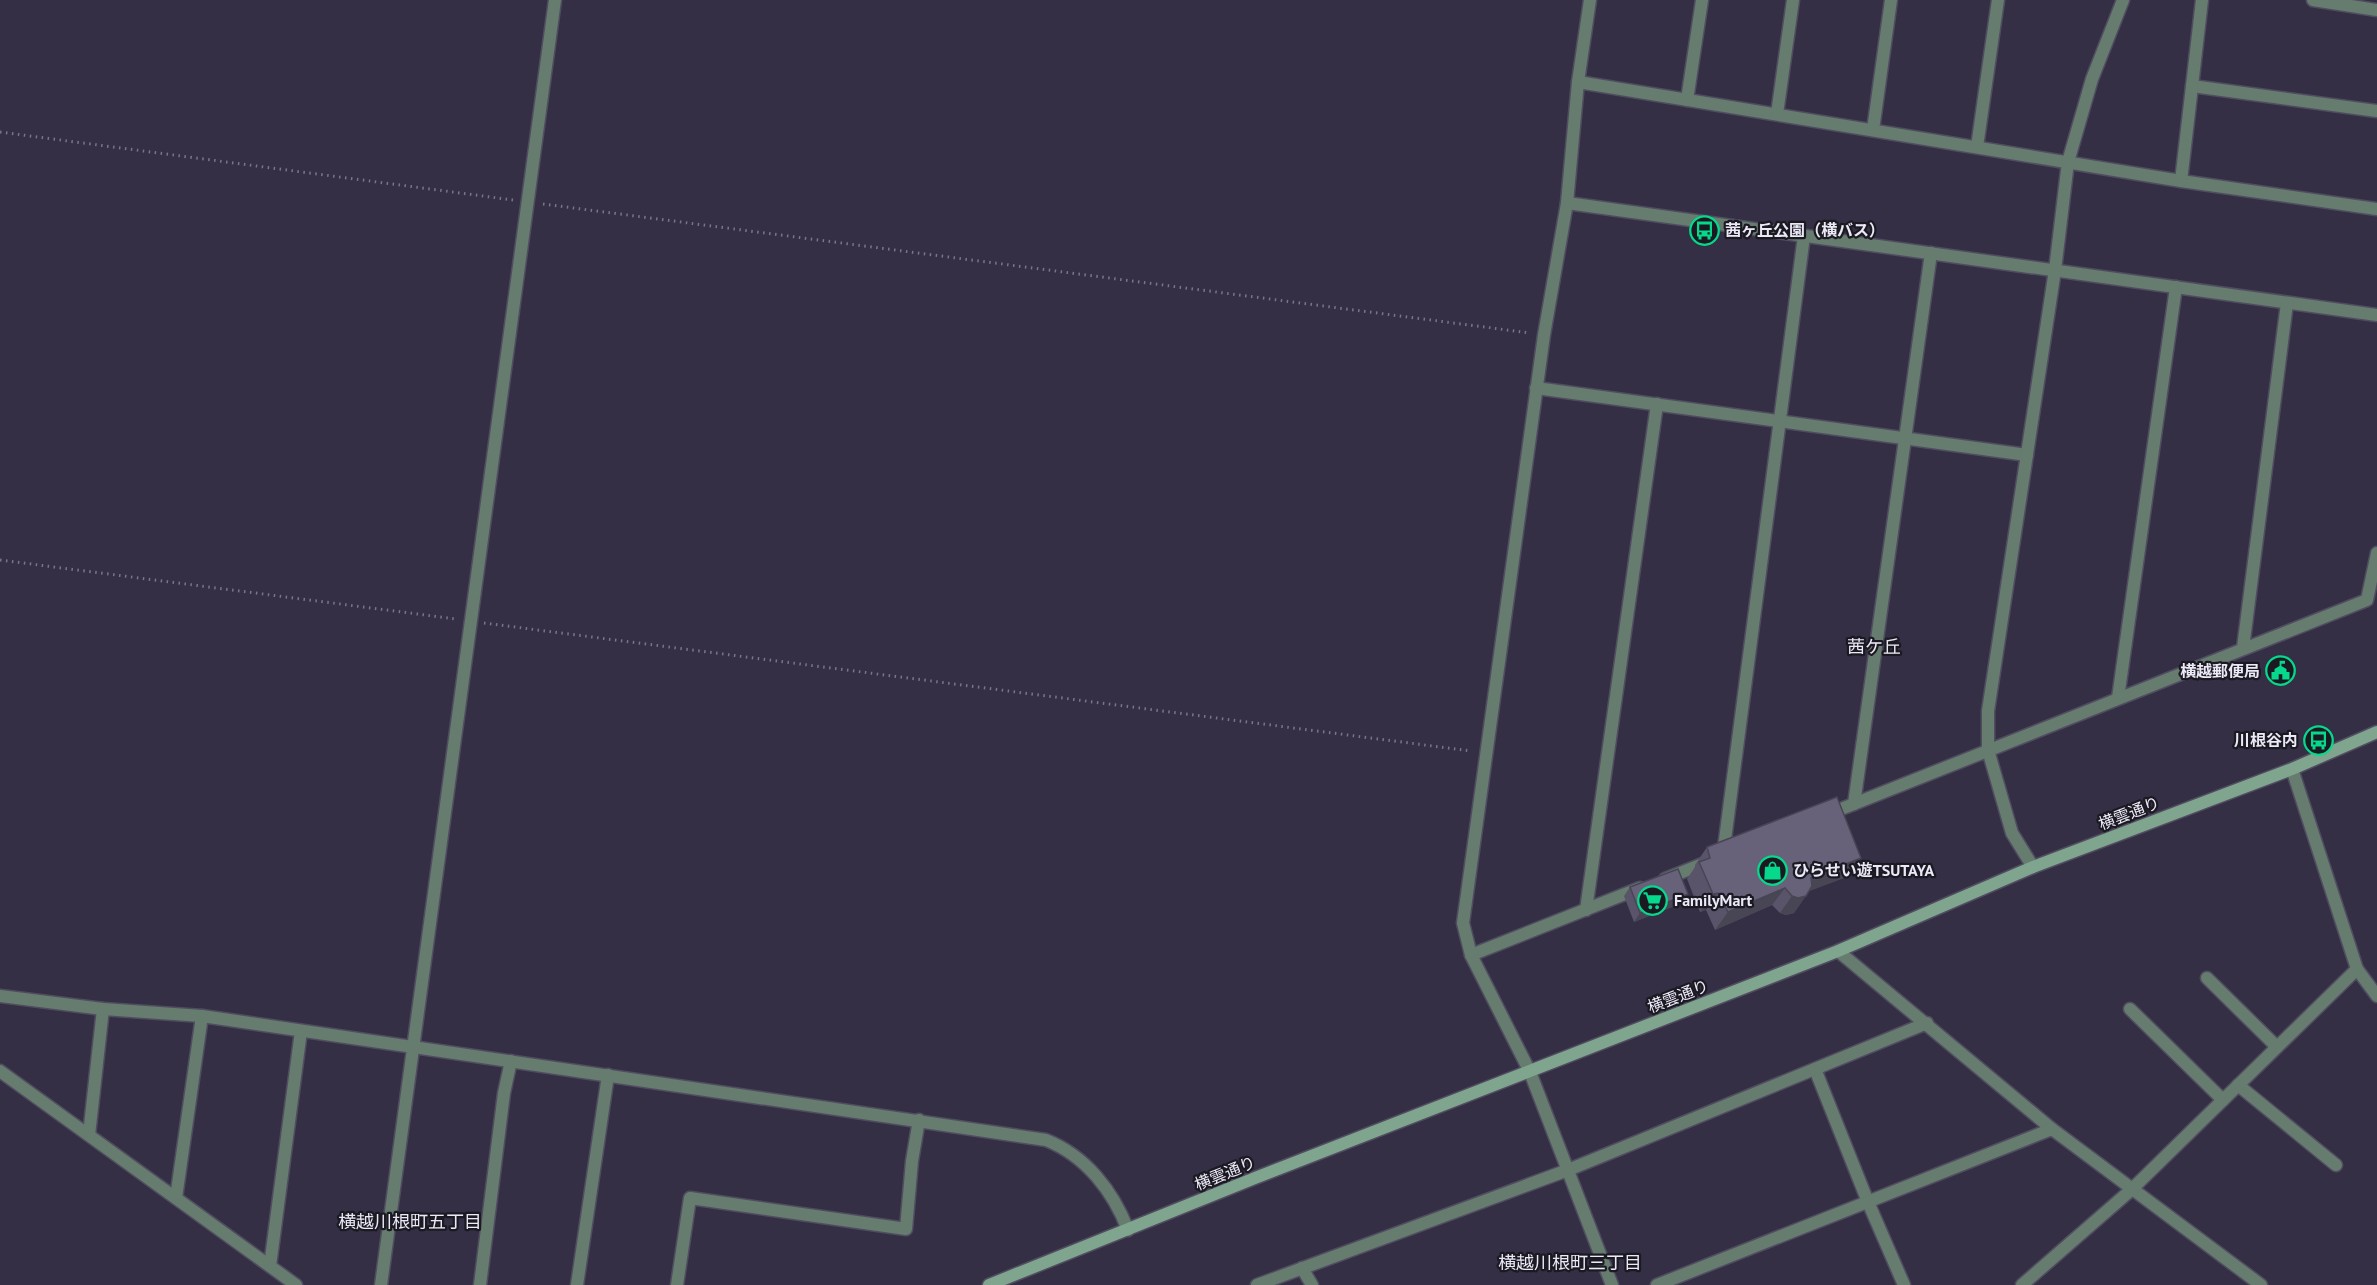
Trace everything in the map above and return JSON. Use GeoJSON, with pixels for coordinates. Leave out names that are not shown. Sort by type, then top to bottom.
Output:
{"type":"FeatureCollection","features":[{"type":"Feature","properties":{"kind":"main road","name":"横雲通り"},"geometry":{"type":"LineString","coordinates":[[989,1285],[1255,1178],[1838,951],[2033,867],[2292,769],[2377,732]]}},
{"type":"Feature","properties":{"kind":"street"},"geometry":{"type":"LineString","coordinates":[[381,1285],[555,0]]}},
{"type":"Feature","properties":{"kind":"street"},"geometry":{"type":"LineString","coordinates":[[1590,0],[1578,82],[1567,203],[1536,388],[1463,923],[1471,955],[1530,1072],[1612,1285]]}},
{"type":"Feature","properties":{"kind":"street"},"geometry":{"type":"LineString","coordinates":[[1687,100],[1702,0]]}},
{"type":"Feature","properties":{"kind":"street"},"geometry":{"type":"LineString","coordinates":[[1777,114],[1793,0]]}},
{"type":"Feature","properties":{"kind":"street"},"geometry":{"type":"LineString","coordinates":[[1873,130],[1891,0]]}},
{"type":"Feature","properties":{"kind":"street"},"geometry":{"type":"LineString","coordinates":[[1977,147],[1998,0]]}},
{"type":"Feature","properties":{"kind":"street"},"geometry":{"type":"LineString","coordinates":[[2033,867],[2012,833],[1988,750],[1988,711],[2055,270],[2068,162],[2092,79],[2123,0]]}},
{"type":"Feature","properties":{"kind":"street"},"geometry":{"type":"LineString","coordinates":[[2181,181],[2202,0]]}},
{"type":"Feature","properties":{"kind":"street"},"geometry":{"type":"LineString","coordinates":[[2313,0],[2377,10]]}},
{"type":"Feature","properties":{"kind":"street"},"geometry":{"type":"LineString","coordinates":[[1578,82],[2181,181],[2377,209]]}},
{"type":"Feature","properties":{"kind":"street"},"geometry":{"type":"LineString","coordinates":[[2192,86],[2377,111]]}},
{"type":"Feature","properties":{"kind":"street"},"geometry":{"type":"LineString","coordinates":[[1567,203],[2377,315]]}},
{"type":"Feature","properties":{"kind":"street"},"geometry":{"type":"LineString","coordinates":[[1471,955],[1728,854],[1804,236]]}},
{"type":"Feature","properties":{"kind":"street"},"geometry":{"type":"LineString","coordinates":[[1854,804],[1931,254]]}},
{"type":"Feature","properties":{"kind":"street"},"geometry":{"type":"LineString","coordinates":[[2118,698],[2176,287]]}},
{"type":"Feature","properties":{"kind":"street"},"geometry":{"type":"LineString","coordinates":[[2243,648],[2287,303]]}},
{"type":"Feature","properties":{"kind":"street"},"geometry":{"type":"LineString","coordinates":[[1536,388],[2027,455]]}},
{"type":"Feature","properties":{"kind":"street"},"geometry":{"type":"LineString","coordinates":[[1586,910],[1657,404]]}},
{"type":"Feature","properties":{"kind":"street"},"geometry":{"type":"LineString","coordinates":[[1810,821],[2367,600],[2377,553]]}},
{"type":"Feature","properties":{"kind":"street"},"geometry":{"type":"LineString","coordinates":[[2292,769],[2357,969],[2377,996]]}},
{"type":"Feature","properties":{"kind":"street"},"geometry":{"type":"LineString","coordinates":[[1838,951],[2052,1129],[2261,1285]]}},
{"type":"Feature","properties":{"kind":"street"},"geometry":{"type":"LineString","coordinates":[[2022,1285],[2131,1190],[2357,969]]}},
{"type":"Feature","properties":{"kind":"street"},"geometry":{"type":"LineString","coordinates":[[2207,978],[2277,1047]]}},
{"type":"Feature","properties":{"kind":"street"},"geometry":{"type":"LineString","coordinates":[[0,996],[103,1009],[202,1016],[1046,1140],[1076,1155],[1096,1176],[1128,1230]]}},
{"type":"Feature","properties":{"kind":"street"},"geometry":{"type":"LineString","coordinates":[[89,1136],[103,1009]]}},
{"type":"Feature","properties":{"kind":"street"},"geometry":{"type":"LineString","coordinates":[[2130,1009],[2223,1100]]}},
{"type":"Feature","properties":{"kind":"street"},"geometry":{"type":"LineString","coordinates":[[176,1198],[202,1016]]}},
{"type":"Feature","properties":{"kind":"street"},"geometry":{"type":"LineString","coordinates":[[1257,1285],[1568,1170],[1927,1023]]}},
{"type":"Feature","properties":{"kind":"street"},"geometry":{"type":"LineString","coordinates":[[270,1266],[301,1030]]}},
{"type":"Feature","properties":{"kind":"street"},"geometry":{"type":"LineString","coordinates":[[480,1285],[504,1092],[511,1061]]}},
{"type":"Feature","properties":{"kind":"street"},"geometry":{"type":"LineString","coordinates":[[1815,1069],[1904,1285]]}},
{"type":"Feature","properties":{"kind":"street"},"geometry":{"type":"LineString","coordinates":[[0,1071],[296,1285]]}},
{"type":"Feature","properties":{"kind":"street"},"geometry":{"type":"LineString","coordinates":[[577,1285],[608,1075]]}},
{"type":"Feature","properties":{"kind":"street"},"geometry":{"type":"LineString","coordinates":[[2238,1085],[2336,1165]]}},
{"type":"Feature","properties":{"kind":"street"},"geometry":{"type":"LineString","coordinates":[[677,1285],[690,1198],[906,1229],[912,1161],[919,1120]]}},
{"type":"Feature","properties":{"kind":"street"},"geometry":{"type":"LineString","coordinates":[[1657,1285],[2052,1129]]}},
{"type":"Feature","properties":{"kind":"street"},"geometry":{"type":"LineString","coordinates":[[1302,1268],[1312,1285]]}},
{"type":"Feature","properties":{"kind":"path"},"geometry":{"type":"LineString","coordinates":[[0,132],[1544,335]]}},
{"type":"Feature","properties":{"kind":"path"},"geometry":{"type":"LineString","coordinates":[[0,560],[1485,753]]}},
{"type":"Feature","properties":{"kind":"building","name":"ひらせい遊TSUTAYA"},"geometry":{"type":"Polygon","coordinates":[[[1837,797],[1861,858],[1811,878],[1812,886],[1806,896],[1798,898],[1792,896],[1785,888],[1728,912],[1718,893],[1713,894],[1699,862],[1710,858],[1707,847],[1837,797]]]}},
{"type":"Feature","properties":{"kind":"building","name":"FamilyMart"},"geometry":{"type":"Polygon","coordinates":[[[1678,869],[1688,894],[1640,913],[1630,887],[1678,869]]]}},
{"type":"Feature","properties":{"kind":"place","name":"茜ヶ丘公園（横バス）"},"geometry":{"type":"Point","coordinates":[1704,230]}},
{"type":"Feature","properties":{"kind":"place","name":"横越郵便局"},"geometry":{"type":"Point","coordinates":[2281,671]}},
{"type":"Feature","properties":{"kind":"place","name":"川根谷内"},"geometry":{"type":"Point","coordinates":[2319,740]}},
{"type":"Feature","properties":{"kind":"place","name":"ひらせい遊TSUTAYA"},"geometry":{"type":"Point","coordinates":[1772,870]}},
{"type":"Feature","properties":{"kind":"place","name":"FamilyMart"},"geometry":{"type":"Point","coordinates":[1653,900]}},
{"type":"Feature","properties":{"kind":"district","name":"茜ケ丘"},"geometry":{"type":"Point","coordinates":[1874,647]}},
{"type":"Feature","properties":{"kind":"district","name":"横越川根町五丁目"},"geometry":{"type":"Point","coordinates":[410,1222]}},
{"type":"Feature","properties":{"kind":"district","name":"横越川根町三丁目"},"geometry":{"type":"Point","coordinates":[1570,1263]}}]}
